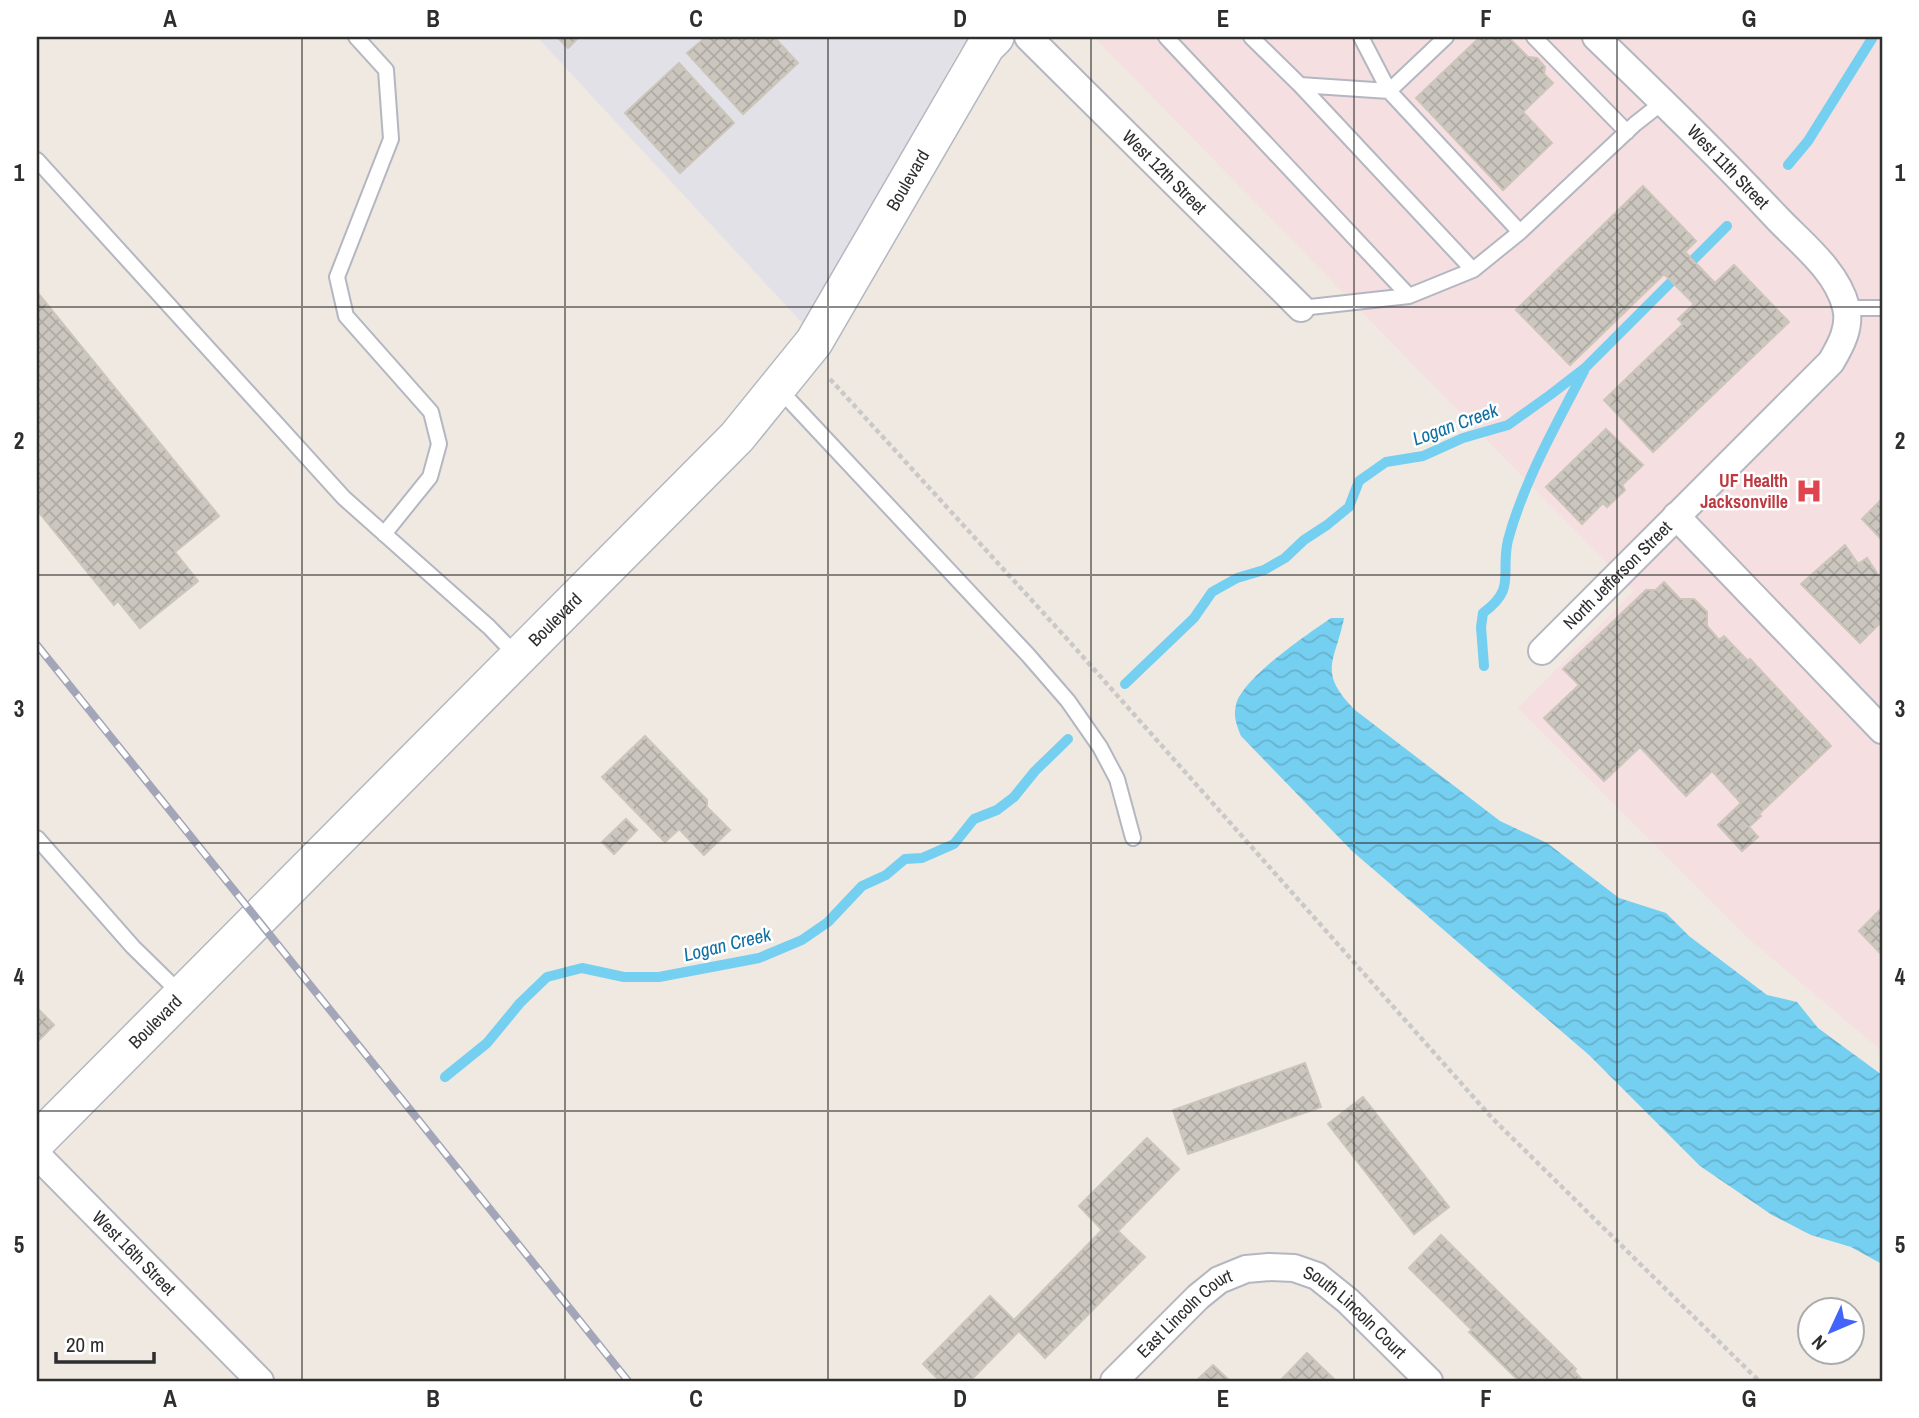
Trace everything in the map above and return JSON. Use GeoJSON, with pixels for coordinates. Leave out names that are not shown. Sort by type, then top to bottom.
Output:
{"type":"FeatureCollection","features":[{"type":"Feature","properties":{"kind":"main road","name":"Boulevard"},"geometry":{"type":"LineString","coordinates":[[37,1141],[706,470],[778,388],[837,305],[986,46],[995,37]]}},
{"type":"Feature","properties":{"kind":"street","name":"West 12th Street"},"geometry":{"type":"LineString","coordinates":[[1028,37],[1301,308]]}},
{"type":"Feature","properties":{"kind":"street","name":"West 11th Street"},"geometry":{"type":"LineString","coordinates":[[1596,37],[1716,153],[1821,264],[1838,285],[1847,308]]}},
{"type":"Feature","properties":{"kind":"street","name":"North Jefferson Street"},"geometry":{"type":"LineString","coordinates":[[1542,651],[1831,362],[1847,328],[1847,308]]}},
{"type":"Feature","properties":{"kind":"street"},"geometry":{"type":"LineString","coordinates":[[1676,516],[1882,730]]}},
{"type":"Feature","properties":{"kind":"street","name":"West 16th Street"},"geometry":{"type":"LineString","coordinates":[[37,1154],[260,1381]]}},
{"type":"Feature","properties":{"kind":"street","name":"East Lincoln Court"},"geometry":{"type":"LineString","coordinates":[[1114,1381],[1198,1297],[1220,1280],[1246,1269],[1269,1267]]}},
{"type":"Feature","properties":{"kind":"street","name":"South Lincoln Court"},"geometry":{"type":"LineString","coordinates":[[1269,1267],[1294,1268],[1317,1276],[1348,1301],[1429,1381]]}},
{"type":"Feature","properties":{"kind":"lane"},"geometry":{"type":"LineString","coordinates":[[356,37],[386,70],[391,139],[337,277],[346,316],[431,412],[439,444],[430,477],[384,534]]}},
{"type":"Feature","properties":{"kind":"lane"},"geometry":{"type":"LineString","coordinates":[[1166,37],[1409,296]]}},
{"type":"Feature","properties":{"kind":"lane"},"geometry":{"type":"LineString","coordinates":[[1251,37],[1300,85],[1473,270]]}},
{"type":"Feature","properties":{"kind":"lane"},"geometry":{"type":"LineString","coordinates":[[1361,37],[1389,91],[1521,232]]}},
{"type":"Feature","properties":{"kind":"lane"},"geometry":{"type":"LineString","coordinates":[[1300,85],[1389,91],[1446,37]]}},
{"type":"Feature","properties":{"kind":"lane"},"geometry":{"type":"LineString","coordinates":[[1534,37],[1627,132]]}},
{"type":"Feature","properties":{"kind":"lane"},"geometry":{"type":"LineString","coordinates":[[1301,308],[1409,296],[1473,270],[1521,232],[1627,132],[1663,102]]}},
{"type":"Feature","properties":{"kind":"lane"},"geometry":{"type":"LineString","coordinates":[[37,160],[344,498],[489,626],[518,657]]}},
{"type":"Feature","properties":{"kind":"lane"},"geometry":{"type":"LineString","coordinates":[[1847,308],[1882,308]]}},
{"type":"Feature","properties":{"kind":"lane"},"geometry":{"type":"LineString","coordinates":[[778,388],[1068,701],[1100,747],[1117,779],[1133,838]]}},
{"type":"Feature","properties":{"kind":"lane"},"geometry":{"type":"LineString","coordinates":[[37,838],[133,947],[182,995]]}},
{"type":"Feature","properties":{"kind":"path"},"geometry":{"type":"LineString","coordinates":[[806,352],[1068,640],[1492,1118],[1759,1381]]}},
{"type":"Feature","properties":{"kind":"shaded area"},"geometry":{"type":"Polygon","coordinates":[[[537,37],[971,37],[959,51],[804,325],[537,37]]]}},
{"type":"Feature","properties":{"kind":"shaded area"},"geometry":{"type":"Polygon","coordinates":[[[1094,37],[1882,37],[1882,1051],[1750,940],[1518,708],[1634,591],[1094,37]]]}},
{"type":"Feature","properties":{"kind":"water"},"geometry":{"type":"Polygon","coordinates":[[[1331,618],[1344,618],[1332,676],[1343,697],[1355,710],[1500,821],[1547,843],[1619,898],[1666,913],[1689,936],[1767,995],[1797,1002],[1818,1028],[1882,1075],[1882,1264],[1851,1247],[1811,1235],[1772,1215],[1700,1166],[1589,1055],[1352,851],[1241,736],[1235,713],[1236,705],[1250,682],[1277,657],[1331,618]]]}},
{"type":"Feature","properties":{"kind":"building"},"geometry":{"type":"Polygon","coordinates":[[[557,37],[579,37],[568,48],[557,37]]]}},
{"type":"Feature","properties":{"kind":"building"},"geometry":{"type":"Polygon","coordinates":[[[706,37],[774,37],[798,63],[743,114],[687,53],[706,37]]]}},
{"type":"Feature","properties":{"kind":"building"},"geometry":{"type":"Polygon","coordinates":[[[1480,37],[1508,37],[1528,57],[1537,58],[1545,67],[1544,74],[1553,83],[1523,112],[1552,143],[1503,190],[1416,98],[1480,37]]]}},
{"type":"Feature","properties":{"kind":"building"},"geometry":{"type":"Polygon","coordinates":[[[679,63],[734,123],[680,173],[625,113],[679,63]]]}},
{"type":"Feature","properties":{"kind":"building"},"geometry":{"type":"Polygon","coordinates":[[[1643,186],[1696,241],[1685,252],[1715,283],[1734,265],[1789,322],[1653,452],[1604,400],[1683,324],[1678,319],[1694,304],[1664,274],[1570,365],[1516,310],[1643,186]]]}},
{"type":"Feature","properties":{"kind":"building"},"geometry":{"type":"Polygon","coordinates":[[[37,292],[219,516],[175,552],[198,581],[140,628],[118,601],[114,605],[37,510],[37,292]]]}},
{"type":"Feature","properties":{"kind":"building"},"geometry":{"type":"Polygon","coordinates":[[[1606,429],[1643,465],[1622,485],[1625,490],[1607,507],[1603,503],[1582,524],[1546,487],[1606,429]]]}},
{"type":"Feature","properties":{"kind":"building"},"geometry":{"type":"Polygon","coordinates":[[[1882,499],[1882,540],[1862,519],[1882,499]]]}},
{"type":"Feature","properties":{"kind":"building"},"geometry":{"type":"Polygon","coordinates":[[[1845,545],[1858,564],[1867,558],[1882,581],[1882,621],[1860,643],[1801,584],[1845,545]]]}},
{"type":"Feature","properties":{"kind":"building"},"geometry":{"type":"Polygon","coordinates":[[[1664,582],[1680,599],[1694,599],[1707,612],[1707,626],[1719,640],[1724,636],[1748,661],[1750,659],[1831,746],[1759,814],[1761,816],[1749,827],[1758,837],[1742,851],[1718,825],[1741,803],[1712,771],[1686,796],[1640,747],[1604,781],[1544,718],[1579,685],[1563,669],[1646,590],[1656,590],[1664,582]]]}},
{"type":"Feature","properties":{"kind":"building"},"geometry":{"type":"Polygon","coordinates":[[[645,736],[707,800],[707,807],[730,830],[704,855],[679,829],[665,842],[602,777],[645,736]]]}},
{"type":"Feature","properties":{"kind":"building"},"geometry":{"type":"Polygon","coordinates":[[[626,819],[637,830],[614,854],[602,842],[626,819]]]}},
{"type":"Feature","properties":{"kind":"building"},"geometry":{"type":"Polygon","coordinates":[[[1882,908],[1882,955],[1859,931],[1882,908]]]}},
{"type":"Feature","properties":{"kind":"building"},"geometry":{"type":"Polygon","coordinates":[[[37,1008],[54,1025],[37,1042],[37,1008]]]}},
{"type":"Feature","properties":{"kind":"building"},"geometry":{"type":"Polygon","coordinates":[[[1305,1063],[1321,1107],[1188,1154],[1173,1110],[1305,1063]]]}},
{"type":"Feature","properties":{"kind":"building"},"geometry":{"type":"Polygon","coordinates":[[[1363,1097],[1449,1207],[1414,1234],[1328,1124],[1363,1097]]]}},
{"type":"Feature","properties":{"kind":"building"},"geometry":{"type":"Polygon","coordinates":[[[1147,1138],[1179,1169],[1118,1231],[1145,1257],[1045,1358],[1019,1331],[970,1381],[940,1381],[923,1364],[990,1296],[1014,1320],[1102,1230],[1079,1206],[1147,1138]]]}},
{"type":"Feature","properties":{"kind":"building"},"geometry":{"type":"Polygon","coordinates":[[[1441,1235],[1576,1369],[1574,1371],[1583,1381],[1519,1381],[1469,1332],[1472,1330],[1409,1268],[1441,1235]]]}},
{"type":"Feature","properties":{"kind":"building"},"geometry":{"type":"Polygon","coordinates":[[[1307,1353],[1336,1381],[1280,1381],[1307,1353]]]}},
{"type":"Feature","properties":{"kind":"building"},"geometry":{"type":"Polygon","coordinates":[[[1213,1365],[1230,1381],[1196,1381],[1213,1365]]]}},
{"type":"Feature","properties":{"kind":"waterway","name":"Logan Creek"},"geometry":{"type":"LineString","coordinates":[[1788,165],[1808,141],[1873,37]]}},
{"type":"Feature","properties":{"kind":"waterway","name":"Logan Creek"},"geometry":{"type":"LineString","coordinates":[[1125,684],[1194,618],[1212,592],[1237,578],[1264,570],[1285,558],[1304,540],[1349,507],[1359,481],[1386,462],[1423,456],[1463,438],[1508,425],[1550,395],[1585,368],[1727,226]]}},
{"type":"Feature","properties":{"kind":"waterway"},"geometry":{"type":"LineString","coordinates":[[1484,666],[1481,627],[1483,613],[1494,604],[1504,588],[1506,552],[1515,518],[1542,454],[1584,371]]}},
{"type":"Feature","properties":{"kind":"waterway","name":"Logan Creek"},"geometry":{"type":"LineString","coordinates":[[445,1077],[487,1043],[520,1003],[547,977],[582,968],[624,977],[659,977],[759,958],[802,940],[828,922],[862,886],[886,875],[905,859],[922,858],[954,844],[974,819],[997,810],[1014,797],[1035,771],[1068,739]]}},
{"type":"Feature","properties":{"kind":"railway"},"geometry":{"type":"LineString","coordinates":[[37,645],[628,1381]]}},
{"type":"Feature","properties":{"kind":"place","name":"UF Health Jacksonville"},"geometry":{"type":"Point","coordinates":[1809,491]}}]}
